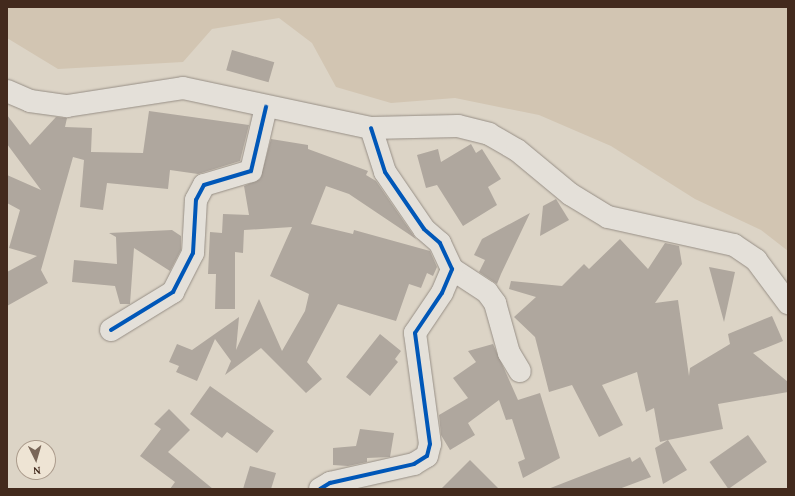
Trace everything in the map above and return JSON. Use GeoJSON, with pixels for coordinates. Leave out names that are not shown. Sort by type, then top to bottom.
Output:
{"type":"FeatureCollection","features":[{"type":"Feature","properties":{"kind":"street"},"geometry":{"type":"LineString","coordinates":[[7,91],[30,101],[67,106],[183,88],[266,107],[371,128],[458,126],[489,134],[517,150],[570,194],[608,217],[734,245],[756,260],[788,303]]}},
{"type":"Feature","properties":{"kind":"street"},"geometry":{"type":"LineString","coordinates":[[110,330],[172,292],[193,253],[196,200],[204,185],[251,172],[266,107]]}},
{"type":"Feature","properties":{"kind":"street"},"geometry":{"type":"LineString","coordinates":[[371,128],[385,172],[424,229],[440,243],[452,269],[487,292],[495,303],[509,354],[520,371]]}},
{"type":"Feature","properties":{"kind":"street"},"geometry":{"type":"LineString","coordinates":[[320,489],[330,483],[400,469],[426,456],[430,444],[415,333],[442,293],[452,269]]}},
{"type":"Feature","properties":{"kind":"shaded area"},"geometry":{"type":"Polygon","coordinates":[[[7,7],[788,7],[788,251],[761,230],[695,199],[611,146],[539,115],[455,98],[391,103],[336,87],[312,43],[279,18],[212,29],[183,62],[58,69],[7,38],[7,7]]]}},
{"type":"Feature","properties":{"kind":"building"},"geometry":{"type":"Polygon","coordinates":[[[232,50],[274,62],[269,82],[226,70],[232,50]]]}},
{"type":"Feature","properties":{"kind":"building"},"geometry":{"type":"Polygon","coordinates":[[[149,111],[249,125],[240,161],[198,174],[170,170],[168,189],[107,183],[103,210],[80,207],[84,160],[73,157],[41,270],[48,283],[7,306],[7,272],[37,256],[9,248],[20,210],[7,203],[7,175],[41,190],[7,144],[7,115],[30,145],[56,117],[67,118],[65,127],[92,128],[91,152],[143,153],[149,111]]]}},
{"type":"Feature","properties":{"kind":"building"},"geometry":{"type":"Polygon","coordinates":[[[271,139],[308,145],[308,149],[368,171],[366,175],[376,181],[416,239],[349,194],[326,186],[311,224],[353,234],[354,230],[430,251],[437,267],[433,276],[427,273],[421,288],[409,284],[396,321],[338,304],[307,362],[322,379],[306,393],[261,348],[225,375],[231,361],[215,339],[197,381],[176,372],[179,366],[169,362],[177,344],[192,350],[239,317],[236,350],[259,299],[282,351],[305,311],[309,294],[270,276],[292,227],[244,230],[243,253],[235,252],[235,309],[215,309],[216,274],[208,274],[210,232],[222,233],[223,214],[249,215],[244,186],[260,179],[271,139]]]}},
{"type":"Feature","properties":{"kind":"building"},"geometry":{"type":"Polygon","coordinates":[[[471,144],[476,153],[482,149],[501,179],[488,187],[497,205],[463,226],[437,185],[426,188],[417,155],[438,149],[441,162],[471,144]]]}},
{"type":"Feature","properties":{"kind":"building"},"geometry":{"type":"Polygon","coordinates":[[[556,199],[569,220],[540,236],[543,206],[556,199]]]}},
{"type":"Feature","properties":{"kind":"building"},"geometry":{"type":"Polygon","coordinates":[[[530,213],[497,284],[479,272],[485,260],[474,255],[482,239],[530,213]]]}},
{"type":"Feature","properties":{"kind":"building"},"geometry":{"type":"Polygon","coordinates":[[[172,230],[181,236],[181,250],[170,271],[134,248],[130,304],[120,304],[115,286],[72,282],[74,260],[117,264],[116,237],[109,233],[172,230]]]}},
{"type":"Feature","properties":{"kind":"building"},"geometry":{"type":"Polygon","coordinates":[[[620,239],[648,269],[665,243],[679,246],[682,264],[655,303],[678,300],[689,376],[690,368],[730,344],[728,334],[772,316],[783,341],[753,353],[788,382],[788,392],[718,404],[723,429],[660,442],[654,408],[646,412],[637,372],[602,385],[623,425],[599,437],[572,385],[549,392],[535,337],[514,317],[536,297],[509,289],[511,281],[562,286],[584,264],[589,269],[620,239]]]}},
{"type":"Feature","properties":{"kind":"building"},"geometry":{"type":"Polygon","coordinates":[[[709,267],[735,272],[724,322],[709,267]]]}},
{"type":"Feature","properties":{"kind":"building"},"geometry":{"type":"Polygon","coordinates":[[[380,334],[401,351],[395,359],[398,362],[370,396],[346,377],[380,334]]]}},
{"type":"Feature","properties":{"kind":"building"},"geometry":{"type":"Polygon","coordinates":[[[493,344],[518,400],[540,393],[560,458],[523,478],[518,462],[525,459],[512,419],[506,420],[499,400],[468,423],[475,435],[450,450],[441,435],[439,415],[468,398],[453,378],[476,362],[468,351],[493,344]]]}},
{"type":"Feature","properties":{"kind":"building"},"geometry":{"type":"Polygon","coordinates":[[[210,386],[274,431],[257,453],[227,432],[222,438],[190,414],[210,386]]]}},
{"type":"Feature","properties":{"kind":"building"},"geometry":{"type":"Polygon","coordinates":[[[169,409],[190,430],[168,452],[213,489],[170,489],[175,482],[140,456],[161,429],[154,424],[169,409]]]}},
{"type":"Feature","properties":{"kind":"building"},"geometry":{"type":"Polygon","coordinates":[[[360,429],[394,433],[390,457],[367,458],[367,462],[348,466],[333,465],[333,448],[356,446],[360,429]]]}},
{"type":"Feature","properties":{"kind":"building"},"geometry":{"type":"Polygon","coordinates":[[[748,435],[767,462],[728,489],[709,462],[748,435]]]}},
{"type":"Feature","properties":{"kind":"building"},"geometry":{"type":"Polygon","coordinates":[[[668,440],[687,470],[663,484],[655,448],[668,440]]]}},
{"type":"Feature","properties":{"kind":"building"},"geometry":{"type":"Polygon","coordinates":[[[630,457],[632,462],[640,457],[651,477],[619,489],[548,489],[630,457]]]}},
{"type":"Feature","properties":{"kind":"building"},"geometry":{"type":"Polygon","coordinates":[[[470,460],[499,489],[441,489],[470,460]]]}},
{"type":"Feature","properties":{"kind":"building"},"geometry":{"type":"Polygon","coordinates":[[[250,466],[276,473],[271,489],[243,489],[250,466]]]}},
{"type":"Feature","properties":{"kind":"cycle path"},"geometry":{"type":"LineString","coordinates":[[111,330],[173,292],[193,253],[196,200],[204,185],[251,171],[266,107]]}},
{"type":"Feature","properties":{"kind":"cycle path"},"geometry":{"type":"LineString","coordinates":[[320,489],[330,483],[414,464],[427,456],[430,444],[415,333],[442,293],[452,269],[440,243],[424,229],[385,172],[371,128]]}}]}
